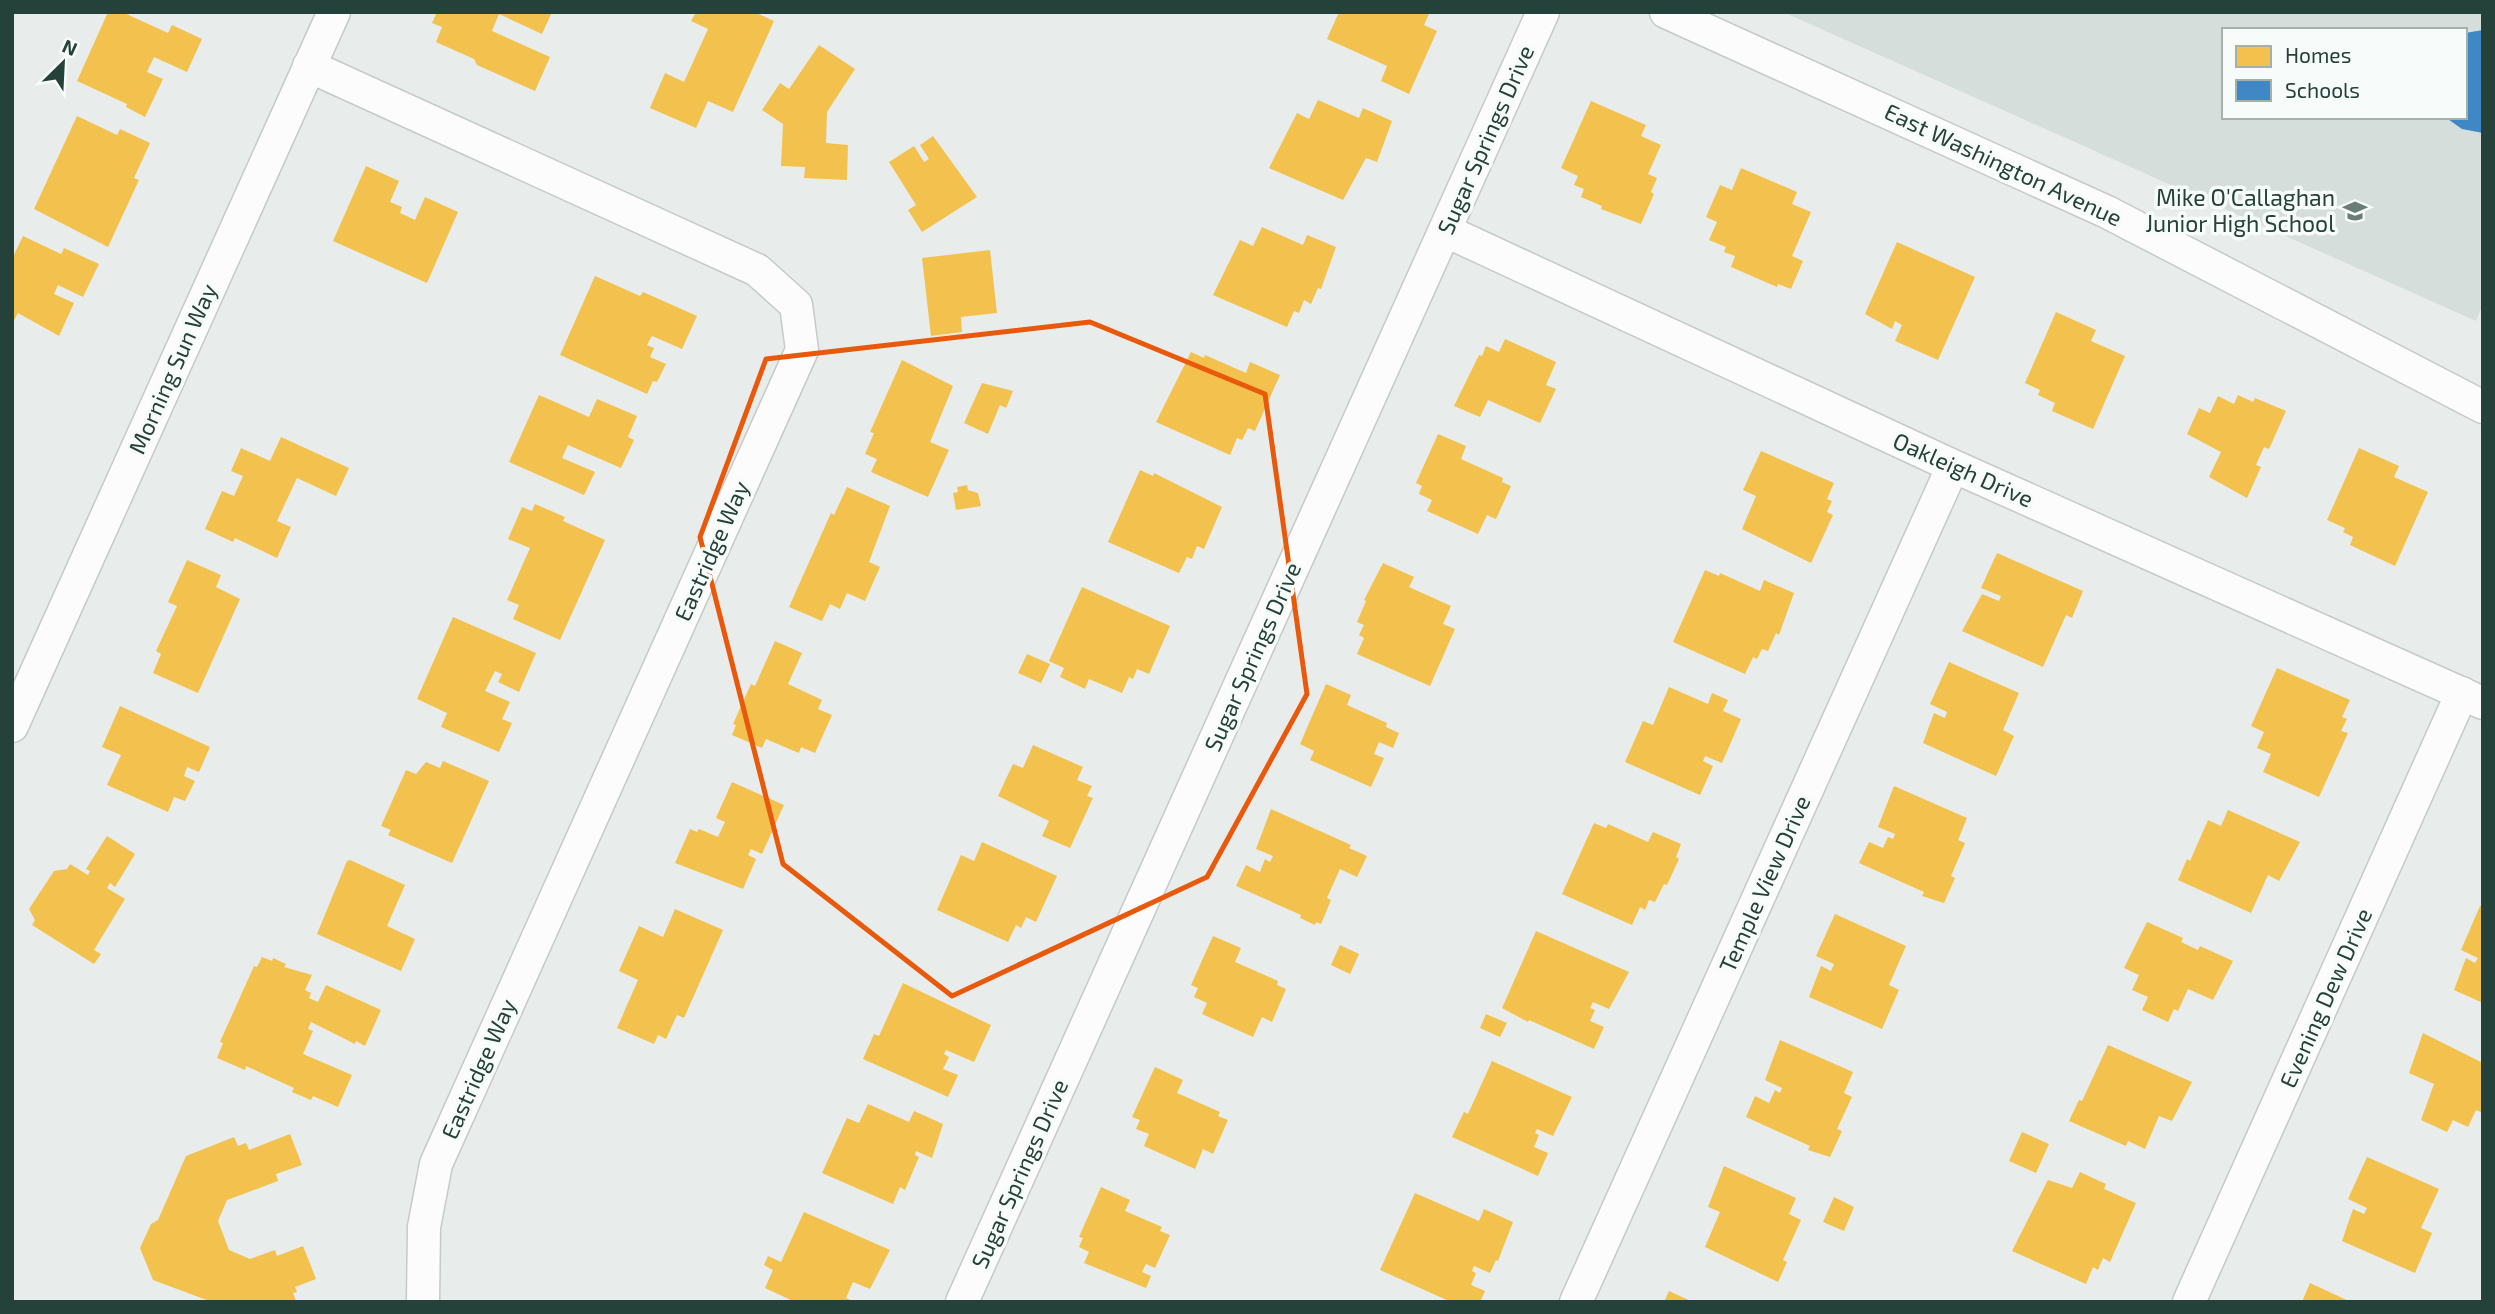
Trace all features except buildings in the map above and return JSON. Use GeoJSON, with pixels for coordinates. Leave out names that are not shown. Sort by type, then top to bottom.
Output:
{"type":"FeatureCollection","features":[{"type":"Feature","properties":{"kind":"street","name":"Morning Sun Way"},"geometry":{"type":"LineString","coordinates":[[12,726],[334,12]]}},
{"type":"Feature","properties":{"kind":"street","name":"Sugar Springs Drive"},"geometry":{"type":"LineString","coordinates":[[962,1302],[1543,12]]}},
{"type":"Feature","properties":{"kind":"street","name":"East Washington Avenue"},"geometry":{"type":"LineString","coordinates":[[1666,12],[2107,212],[2483,407]]}},
{"type":"Feature","properties":{"kind":"street","name":"Eastridge Way"},"geometry":{"type":"LineString","coordinates":[[309,66],[757,270],[796,305],[802,350],[436,1164],[424,1227],[423,1302]]}},
{"type":"Feature","properties":{"kind":"street","name":"Oakleigh Drive"},"geometry":{"type":"LineString","coordinates":[[1446,231],[1953,466],[2472,698]]}},
{"type":"Feature","properties":{"kind":"street","name":"Temple View Drive"},"geometry":{"type":"LineString","coordinates":[[1576,1302],[1953,466]]}},
{"type":"Feature","properties":{"kind":"street","name":"Evening Dew Drive"},"geometry":{"type":"LineString","coordinates":[[2189,1302],[2472,698]]}},
{"type":"Feature","properties":{"kind":"highlighted area"},"geometry":{"type":"Polygon","coordinates":[[[1090,322],[1265,394],[1307,694],[1207,877],[952,996],[783,864],[700,537],[766,359],[1090,322]]]}},
{"type":"Feature","properties":{"kind":"shaded area","name":"Mike O'Callaghan Junior High School"},"geometry":{"type":"Polygon","coordinates":[[[1783,12],[2483,12],[2483,304],[2476,321],[1783,12]]]}},
{"type":"Feature","properties":{"kind":"place","name":"Mike O'Callaghan Junior High School"},"geometry":{"type":"Point","coordinates":[2355,211]}}]}
